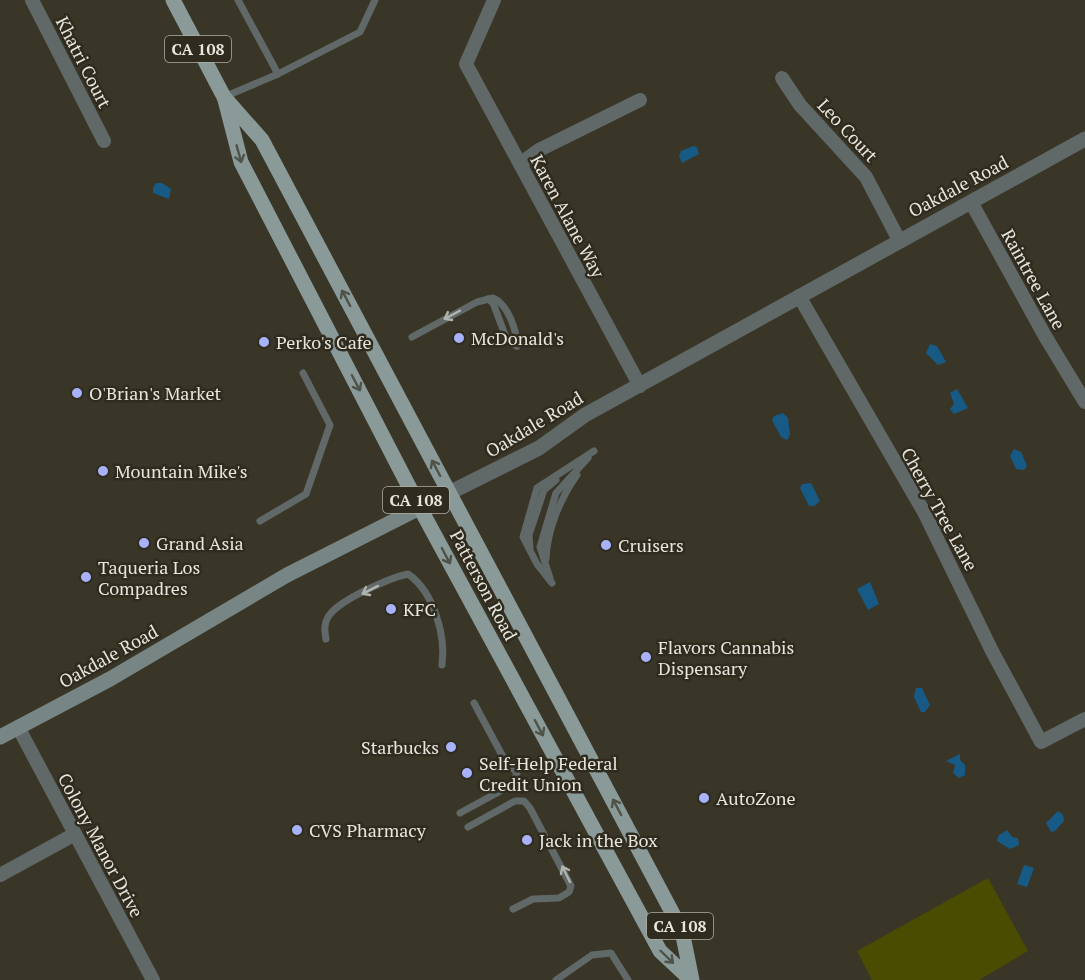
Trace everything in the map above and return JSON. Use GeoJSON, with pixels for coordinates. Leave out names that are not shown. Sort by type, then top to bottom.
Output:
{"type":"FeatureCollection","features":[{"type":"Feature","properties":{"kind":"main road","name":"Patterson Road"},"geometry":{"type":"LineString","coordinates":[[173,0],[224,97],[241,162],[420,508],[660,951],[692,980]]}},
{"type":"Feature","properties":{"kind":"main road","name":"Patterson Road"},"geometry":{"type":"LineString","coordinates":[[224,97],[262,140],[450,493],[682,931],[692,980]]}},
{"type":"Feature","properties":{"kind":"main road","name":"Oakdale Road"},"geometry":{"type":"LineString","coordinates":[[0,737],[110,679],[287,575],[450,493]]}},
{"type":"Feature","properties":{"kind":"street","name":"Khatri Court"},"geometry":{"type":"LineString","coordinates":[[32,0],[104,141]]}},
{"type":"Feature","properties":{"kind":"street","name":"Karen Alane Way"},"geometry":{"type":"LineString","coordinates":[[494,0],[466,64],[640,386]]}},
{"type":"Feature","properties":{"kind":"street","name":"Leo Court"},"geometry":{"type":"LineString","coordinates":[[782,78],[800,105],[866,177],[899,240]]}},
{"type":"Feature","properties":{"kind":"street"},"geometry":{"type":"LineString","coordinates":[[520,164],[539,150],[640,100]]}},
{"type":"Feature","properties":{"kind":"street","name":"Oakdale Road"},"geometry":{"type":"LineString","coordinates":[[450,493],[539,448],[585,415],[1085,139]]}},
{"type":"Feature","properties":{"kind":"street","name":"Raintree Lane"},"geometry":{"type":"LineString","coordinates":[[971,202],[1085,402]]}},
{"type":"Feature","properties":{"kind":"street","name":"Cherry Tree Lane"},"geometry":{"type":"LineString","coordinates":[[799,296],[924,512],[992,651],[1041,742],[1085,718]]}},
{"type":"Feature","properties":{"kind":"street","name":"Colony Manor Drive"},"geometry":{"type":"LineString","coordinates":[[18,727],[153,980]]}},
{"type":"Feature","properties":{"kind":"street"},"geometry":{"type":"LineString","coordinates":[[0,875],[75,834]]}},
{"type":"Feature","properties":{"kind":"lane"},"geometry":{"type":"LineString","coordinates":[[238,0],[278,74]]}},
{"type":"Feature","properties":{"kind":"lane"},"geometry":{"type":"LineString","coordinates":[[224,97],[278,74],[360,32],[375,0]]}},
{"type":"Feature","properties":{"kind":"lane"},"geometry":{"type":"LineString","coordinates":[[412,337],[487,298],[498,300],[503,305],[517,333],[517,346],[507,340],[493,303],[487,298]]}},
{"type":"Feature","properties":{"kind":"lane"},"geometry":{"type":"LineString","coordinates":[[260,521],[306,494],[330,425],[303,373]]}},
{"type":"Feature","properties":{"kind":"lane"},"geometry":{"type":"LineString","coordinates":[[594,451],[556,493],[540,547],[546,565],[552,583],[523,537],[537,488],[594,451]]}},
{"type":"Feature","properties":{"kind":"lane"},"geometry":{"type":"LineString","coordinates":[[326,639],[324,627],[331,613],[373,588],[408,574],[420,585],[440,626],[444,652],[442,665]]}},
{"type":"Feature","properties":{"kind":"lane"},"geometry":{"type":"LineString","coordinates":[[460,813],[513,784],[517,778],[517,774],[502,754],[474,703]]}},
{"type":"Feature","properties":{"kind":"lane"},"geometry":{"type":"LineString","coordinates":[[468,827],[515,801],[524,801],[572,885],[569,892],[559,898],[533,899],[513,909]]}},
{"type":"Feature","properties":{"kind":"lane"},"geometry":{"type":"LineString","coordinates":[[556,980],[592,955],[611,953],[628,980]]}},
{"type":"Feature","properties":{"kind":"shaded area"},"geometry":{"type":"Polygon","coordinates":[[[988,878],[1028,951],[979,980],[872,980],[857,951],[988,878]]]}},
{"type":"Feature","properties":{"kind":"water"},"geometry":{"type":"Polygon","coordinates":[[[693,146],[697,147],[699,154],[682,163],[679,156],[681,151],[693,146]]]}},
{"type":"Feature","properties":{"kind":"water"},"geometry":{"type":"Polygon","coordinates":[[[156,183],[162,183],[171,189],[169,199],[153,193],[156,183]]]}},
{"type":"Feature","properties":{"kind":"water"},"geometry":{"type":"Polygon","coordinates":[[[930,344],[937,346],[946,362],[938,365],[926,353],[930,344]]]}},
{"type":"Feature","properties":{"kind":"water"},"geometry":{"type":"Polygon","coordinates":[[[957,389],[968,408],[954,414],[950,409],[954,404],[950,393],[957,389]]]}},
{"type":"Feature","properties":{"kind":"water"},"geometry":{"type":"Polygon","coordinates":[[[783,413],[788,418],[790,435],[787,440],[781,437],[772,420],[774,416],[783,413]]]}},
{"type":"Feature","properties":{"kind":"water"},"geometry":{"type":"Polygon","coordinates":[[[1014,449],[1021,452],[1027,466],[1024,470],[1016,469],[1010,456],[1014,449]]]}},
{"type":"Feature","properties":{"kind":"water"},"geometry":{"type":"Polygon","coordinates":[[[811,483],[820,501],[814,506],[809,506],[800,488],[802,484],[811,483]]]}},
{"type":"Feature","properties":{"kind":"water"},"geometry":{"type":"Polygon","coordinates":[[[870,582],[879,604],[868,610],[857,589],[870,582]]]}},
{"type":"Feature","properties":{"kind":"water"},"geometry":{"type":"Polygon","coordinates":[[[916,688],[922,688],[930,705],[925,712],[921,712],[914,697],[916,688]]]}},
{"type":"Feature","properties":{"kind":"water"},"geometry":{"type":"Polygon","coordinates":[[[960,754],[960,760],[965,765],[965,775],[959,778],[953,773],[955,765],[946,761],[960,754]]]}},
{"type":"Feature","properties":{"kind":"water"},"geometry":{"type":"Polygon","coordinates":[[[1058,811],[1063,815],[1064,821],[1055,831],[1051,832],[1046,823],[1058,811]]]}},
{"type":"Feature","properties":{"kind":"water"},"geometry":{"type":"Polygon","coordinates":[[[1007,830],[1012,837],[1018,838],[1019,845],[1010,849],[997,841],[998,836],[1007,830]]]}},
{"type":"Feature","properties":{"kind":"water"},"geometry":{"type":"Polygon","coordinates":[[[1024,865],[1034,868],[1027,887],[1017,884],[1024,865]]]}},
{"type":"Feature","properties":{"kind":"place","name":"McDonald's"},"geometry":{"type":"Point","coordinates":[459,338]}},
{"type":"Feature","properties":{"kind":"place","name":"Perko's Cafe"},"geometry":{"type":"Point","coordinates":[264,342]}},
{"type":"Feature","properties":{"kind":"place","name":"O'Brian's Market"},"geometry":{"type":"Point","coordinates":[77,393]}},
{"type":"Feature","properties":{"kind":"place","name":"Mountain Mike's"},"geometry":{"type":"Point","coordinates":[103,471]}},
{"type":"Feature","properties":{"kind":"place","name":"Grand Asia"},"geometry":{"type":"Point","coordinates":[144,543]}},
{"type":"Feature","properties":{"kind":"place","name":"Cruisers"},"geometry":{"type":"Point","coordinates":[606,545]}},
{"type":"Feature","properties":{"kind":"place","name":"Taqueria Los Compadres"},"geometry":{"type":"Point","coordinates":[86,577]}},
{"type":"Feature","properties":{"kind":"place","name":"KFC"},"geometry":{"type":"Point","coordinates":[391,609]}},
{"type":"Feature","properties":{"kind":"place","name":"Flavors Cannabis Dispensary"},"geometry":{"type":"Point","coordinates":[646,657]}},
{"type":"Feature","properties":{"kind":"place","name":"Starbucks"},"geometry":{"type":"Point","coordinates":[451,747]}},
{"type":"Feature","properties":{"kind":"place","name":"Self-Help Federal Credit Union"},"geometry":{"type":"Point","coordinates":[467,773]}},
{"type":"Feature","properties":{"kind":"place","name":"AutoZone"},"geometry":{"type":"Point","coordinates":[704,798]}},
{"type":"Feature","properties":{"kind":"place","name":"CVS Pharmacy"},"geometry":{"type":"Point","coordinates":[297,830]}},
{"type":"Feature","properties":{"kind":"place","name":"Jack in the Box"},"geometry":{"type":"Point","coordinates":[527,840]}}]}
